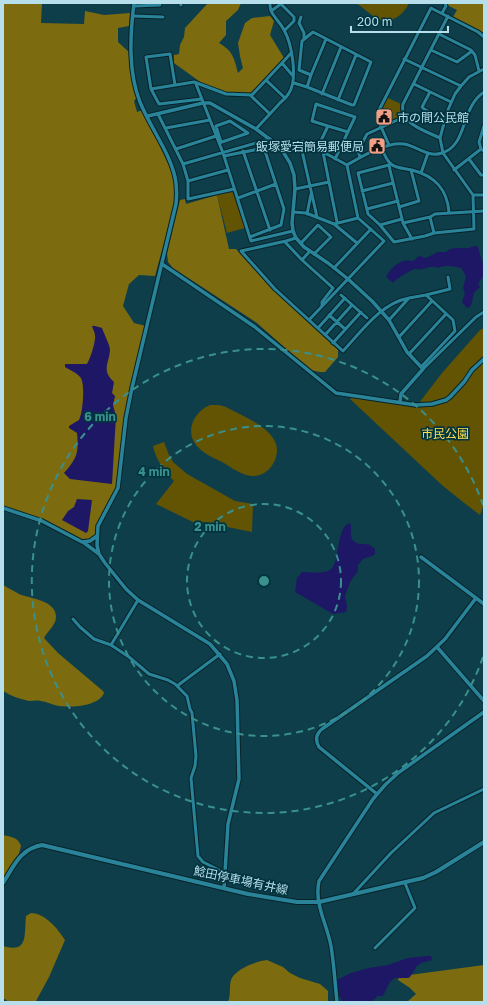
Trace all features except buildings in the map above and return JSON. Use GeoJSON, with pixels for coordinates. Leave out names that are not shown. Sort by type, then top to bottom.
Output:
{"type":"FeatureCollection","features":[{"type":"Feature","properties":{"kind":"main road","name":"鯰田停車場有井線"},"geometry":{"type":"LineString","coordinates":[[3,883],[20,857],[27,850],[42,845],[281,900],[318,902],[423,878],[436,872],[484,842]]}},
{"type":"Feature","properties":{"kind":"street"},"geometry":{"type":"LineString","coordinates":[[256,130],[290,92],[294,83],[293,60],[285,30],[271,11],[270,3]]}},
{"type":"Feature","properties":{"kind":"street"},"geometry":{"type":"LineString","coordinates":[[442,14],[446,6],[445,3]]}},
{"type":"Feature","properties":{"kind":"street"},"geometry":{"type":"LineString","coordinates":[[99,554],[97,536],[100,521],[118,488],[126,418],[132,388],[176,204],[177,190],[175,176],[170,162],[141,104],[134,79],[130,38],[134,4],[160,5]]}},
{"type":"Feature","properties":{"kind":"street"},"geometry":{"type":"LineString","coordinates":[[271,11],[281,4],[294,17],[294,20],[285,30]]}},
{"type":"Feature","properties":{"kind":"street"},"geometry":{"type":"LineString","coordinates":[[389,145],[379,122],[379,110],[430,8],[478,32],[484,37]]}},
{"type":"Feature","properties":{"kind":"street"},"geometry":{"type":"LineString","coordinates":[[132,16],[162,17]]}},
{"type":"Feature","properties":{"kind":"street"},"geometry":{"type":"LineString","coordinates":[[440,138],[408,121],[402,113],[403,104],[448,16]]}},
{"type":"Feature","properties":{"kind":"street"},"geometry":{"type":"LineString","coordinates":[[301,17],[299,23],[304,33],[304,38]]}},
{"type":"Feature","properties":{"kind":"street"},"geometry":{"type":"LineString","coordinates":[[294,83],[352,105],[354,104],[371,62],[313,32],[304,38],[300,46],[299,70],[311,75]]}},
{"type":"Feature","properties":{"kind":"street"},"geometry":{"type":"LineString","coordinates":[[439,34],[472,51],[475,55],[479,71]]}},
{"type":"Feature","properties":{"kind":"street"},"geometry":{"type":"LineString","coordinates":[[307,87],[326,39]]}},
{"type":"Feature","properties":{"kind":"street"},"geometry":{"type":"LineString","coordinates":[[322,94],[341,47]]}},
{"type":"Feature","properties":{"kind":"street"},"geometry":{"type":"LineString","coordinates":[[431,50],[457,62],[472,51]]}},
{"type":"Feature","properties":{"kind":"street"},"geometry":{"type":"LineString","coordinates":[[151,88],[194,82],[226,94],[252,95],[291,53]]}},
{"type":"Feature","properties":{"kind":"street"},"geometry":{"type":"LineString","coordinates":[[174,85],[170,54],[146,57],[151,88],[159,104],[203,101],[213,104],[271,139],[280,147],[290,163],[294,175],[295,189],[292,223],[296,238],[310,251],[348,279],[381,311],[389,320],[409,354],[422,368]]}},
{"type":"Feature","properties":{"kind":"street"},"geometry":{"type":"LineString","coordinates":[[338,100],[356,55]]}},
{"type":"Feature","properties":{"kind":"street"},"geometry":{"type":"LineString","coordinates":[[404,59],[461,86]]}},
{"type":"Feature","properties":{"kind":"street"},"geometry":{"type":"LineString","coordinates":[[282,63],[293,76]]}},
{"type":"Feature","properties":{"kind":"street"},"geometry":{"type":"LineString","coordinates":[[448,212],[446,196],[441,188],[437,183],[421,173],[395,167],[390,164],[358,173],[368,214],[380,225],[394,242],[434,233],[474,229],[473,194],[442,153],[440,138],[451,102],[461,86],[479,71],[484,69]]}},
{"type":"Feature","properties":{"kind":"street"},"geometry":{"type":"LineString","coordinates":[[266,80],[285,98]]}},
{"type":"Feature","properties":{"kind":"street"},"geometry":{"type":"LineString","coordinates":[[196,84],[216,136],[220,142]]}},
{"type":"Feature","properties":{"kind":"street"},"geometry":{"type":"LineString","coordinates":[[414,84],[451,102]]}},
{"type":"Feature","properties":{"kind":"street"},"geometry":{"type":"LineString","coordinates":[[430,92],[422,107],[424,110],[445,120]]}},
{"type":"Feature","properties":{"kind":"street"},"geometry":{"type":"LineString","coordinates":[[347,165],[382,148],[398,143],[408,145],[428,154],[442,153],[451,148],[459,139],[470,106],[484,92]]}},
{"type":"Feature","properties":{"kind":"street"},"geometry":{"type":"LineString","coordinates":[[250,95],[270,114]]}},
{"type":"Feature","properties":{"kind":"street"},"geometry":{"type":"LineString","coordinates":[[148,116],[203,101]]}},
{"type":"Feature","properties":{"kind":"street"},"geometry":{"type":"LineString","coordinates":[[335,159],[348,132],[355,117],[316,104],[312,121],[348,132]]}},
{"type":"Feature","properties":{"kind":"street"},"geometry":{"type":"LineString","coordinates":[[158,114],[183,164],[188,181],[188,199],[234,189]]}},
{"type":"Feature","properties":{"kind":"street"},"geometry":{"type":"LineString","coordinates":[[360,158],[358,151],[367,134],[404,117]]}},
{"type":"Feature","properties":{"kind":"street"},"geometry":{"type":"LineString","coordinates":[[166,128],[210,120]]}},
{"type":"Feature","properties":{"kind":"street"},"geometry":{"type":"LineString","coordinates":[[220,142],[248,133],[230,121],[216,126],[220,142],[223,154],[228,170],[252,241],[293,230]]}},
{"type":"Feature","properties":{"kind":"street"},"geometry":{"type":"LineString","coordinates":[[317,149],[328,126]]}},
{"type":"Feature","properties":{"kind":"street"},"geometry":{"type":"LineString","coordinates":[[454,170],[482,150],[479,142],[484,126]]}},
{"type":"Feature","properties":{"kind":"street"},"geometry":{"type":"LineString","coordinates":[[176,149],[216,136]]}},
{"type":"Feature","properties":{"kind":"street"},"geometry":{"type":"LineString","coordinates":[[183,164],[223,154],[271,139]]}},
{"type":"Feature","properties":{"kind":"street"},"geometry":{"type":"LineString","coordinates":[[280,147],[303,141],[347,165]]}},
{"type":"Feature","properties":{"kind":"street"},"geometry":{"type":"LineString","coordinates":[[300,142],[317,217]]}},
{"type":"Feature","properties":{"kind":"street"},"geometry":{"type":"LineString","coordinates":[[223,154],[264,148],[276,184],[284,209],[281,226],[250,237]]}},
{"type":"Feature","properties":{"kind":"street"},"geometry":{"type":"LineString","coordinates":[[382,148],[384,155],[390,164],[393,183],[403,221],[412,239]]}},
{"type":"Feature","properties":{"kind":"street"},"geometry":{"type":"LineString","coordinates":[[243,151],[270,230]]}},
{"type":"Feature","properties":{"kind":"street"},"geometry":{"type":"LineString","coordinates":[[323,152],[336,223]]}},
{"type":"Feature","properties":{"kind":"street"},"geometry":{"type":"LineString","coordinates":[[421,173],[428,154]]}},
{"type":"Feature","properties":{"kind":"street"},"geometry":{"type":"LineString","coordinates":[[469,159],[481,175],[484,175]]}},
{"type":"Feature","properties":{"kind":"street"},"geometry":{"type":"LineString","coordinates":[[309,320],[384,242],[358,218],[347,165]]}},
{"type":"Feature","properties":{"kind":"street"},"geometry":{"type":"LineString","coordinates":[[188,181],[228,170]]}},
{"type":"Feature","properties":{"kind":"street"},"geometry":{"type":"LineString","coordinates":[[399,207],[419,201],[411,170]]}},
{"type":"Feature","properties":{"kind":"street"},"geometry":{"type":"LineString","coordinates":[[295,189],[329,182]]}},
{"type":"Feature","properties":{"kind":"street"},"geometry":{"type":"LineString","coordinates":[[362,191],[393,183]]}},
{"type":"Feature","properties":{"kind":"street"},"geometry":{"type":"LineString","coordinates":[[238,198],[276,184]]}},
{"type":"Feature","properties":{"kind":"street"},"geometry":{"type":"LineString","coordinates":[[308,214],[311,191]]}},
{"type":"Feature","properties":{"kind":"street"},"geometry":{"type":"LineString","coordinates":[[473,194],[484,194]]}},
{"type":"Feature","properties":{"kind":"street"},"geometry":{"type":"LineString","coordinates":[[367,209],[398,201]]}},
{"type":"Feature","properties":{"kind":"street"},"geometry":{"type":"LineString","coordinates":[[380,225],[430,217],[435,214],[448,212],[484,211]]}},
{"type":"Feature","properties":{"kind":"street"},"geometry":{"type":"LineString","coordinates":[[293,212],[308,214],[336,223],[357,243]]}},
{"type":"Feature","properties":{"kind":"street"},"geometry":{"type":"LineString","coordinates":[[430,217],[434,233]]}},
{"type":"Feature","properties":{"kind":"street"},"geometry":{"type":"LineString","coordinates":[[336,223],[358,218]]}},
{"type":"Feature","properties":{"kind":"street"},"geometry":{"type":"LineString","coordinates":[[300,243],[318,225],[331,237],[314,254]]}},
{"type":"Feature","properties":{"kind":"street"},"geometry":{"type":"LineString","coordinates":[[334,268],[371,229]]}},
{"type":"Feature","properties":{"kind":"street"},"geometry":{"type":"LineString","coordinates":[[296,238],[285,242],[240,251],[275,289],[343,351],[381,311],[400,300],[426,296],[450,289],[448,277]]}},
{"type":"Feature","properties":{"kind":"street"},"geometry":{"type":"LineString","coordinates":[[285,242],[302,260],[333,288],[322,302],[322,306]]}},
{"type":"Feature","properties":{"kind":"street"},"geometry":{"type":"LineString","coordinates":[[302,260],[310,251]]}},
{"type":"Feature","properties":{"kind":"street"},"geometry":{"type":"LineString","coordinates":[[162,264],[255,327],[336,393],[424,405],[432,404],[446,400],[454,394],[472,370],[484,359]]}},
{"type":"Feature","properties":{"kind":"street"},"geometry":{"type":"LineString","coordinates":[[341,295],[367,318]]}},
{"type":"Feature","properties":{"kind":"street"},"geometry":{"type":"LineString","coordinates":[[400,402],[400,396],[403,391],[455,330],[453,320],[426,296]]}},
{"type":"Feature","properties":{"kind":"street"},"geometry":{"type":"LineString","coordinates":[[318,328],[345,298]]}},
{"type":"Feature","properties":{"kind":"street"},"geometry":{"type":"LineString","coordinates":[[389,320],[408,298]]}},
{"type":"Feature","properties":{"kind":"street"},"geometry":{"type":"LineString","coordinates":[[399,337],[432,301]]}},
{"type":"Feature","properties":{"kind":"street"},"geometry":{"type":"LineString","coordinates":[[325,335],[352,305]]}},
{"type":"Feature","properties":{"kind":"street"},"geometry":{"type":"LineString","coordinates":[[333,342],[361,312]]}},
{"type":"Feature","properties":{"kind":"street"},"geometry":{"type":"LineString","coordinates":[[422,368],[476,317],[484,312]]}},
{"type":"Feature","properties":{"kind":"street"},"geometry":{"type":"LineString","coordinates":[[409,354],[446,314]]}},
{"type":"Feature","properties":{"kind":"street"},"geometry":{"type":"LineString","coordinates":[[330,315],[346,329]]}},
{"type":"Feature","properties":{"kind":"street"},"geometry":{"type":"LineString","coordinates":[[3,508],[42,521],[93,548],[116,578],[138,600],[210,644],[220,654],[231,672],[237,700],[240,779],[228,824],[224,888]]}},
{"type":"Feature","properties":{"kind":"street"},"geometry":{"type":"LineString","coordinates":[[82,542],[90,541],[97,536]]}},
{"type":"Feature","properties":{"kind":"street"},"geometry":{"type":"LineString","coordinates":[[421,557],[484,604]]}},
{"type":"Feature","properties":{"kind":"street"},"geometry":{"type":"LineString","coordinates":[[377,794],[319,747],[316,741],[317,735],[322,729],[418,664],[451,633],[476,598]]}},
{"type":"Feature","properties":{"kind":"street"},"geometry":{"type":"LineString","coordinates":[[111,645],[138,600]]}},
{"type":"Feature","properties":{"kind":"street"},"geometry":{"type":"LineString","coordinates":[[73,619],[94,639],[111,645],[129,656],[149,674],[168,680],[177,686],[187,696],[192,713],[196,756],[195,766],[191,778],[198,856],[203,862],[225,873]]}},
{"type":"Feature","properties":{"kind":"street"},"geometry":{"type":"LineString","coordinates":[[437,647],[484,701]]}},
{"type":"Feature","properties":{"kind":"street"},"geometry":{"type":"LineString","coordinates":[[177,686],[220,654]]}},
{"type":"Feature","properties":{"kind":"street"},"geometry":{"type":"LineString","coordinates":[[337,1002],[331,945],[318,902],[318,888],[322,877],[377,794],[398,773],[484,712]]}},
{"type":"Feature","properties":{"kind":"street"},"geometry":{"type":"LineString","coordinates":[[351,895],[391,853],[434,813],[484,789]]}},
{"type":"Feature","properties":{"kind":"street"},"geometry":{"type":"LineString","coordinates":[[375,948],[415,908],[405,883]]}},
{"type":"Feature","properties":{"kind":"green space"},"geometry":{"type":"Polygon","coordinates":[[[356,3],[409,3],[398,17],[385,21],[374,17],[356,3]]]}},
{"type":"Feature","properties":{"kind":"green space"},"geometry":{"type":"Polygon","coordinates":[[[386,97],[401,104],[400,110],[402,116],[392,121],[388,115],[380,114],[386,97]]]}},
{"type":"Feature","properties":{"kind":"green space"},"geometry":{"type":"Polygon","coordinates":[[[231,191],[245,228],[227,233],[217,195],[231,191]]]}},
{"type":"Feature","properties":{"kind":"green space","name":"市民公園"},"geometry":{"type":"Polygon","coordinates":[[[484,328],[484,504],[480,515],[443,486],[350,399],[352,397],[416,407],[442,373],[480,330],[484,328]]]}},
{"type":"Feature","properties":{"kind":"green space"},"geometry":{"type":"Polygon","coordinates":[[[210,405],[226,407],[258,424],[272,436],[276,443],[277,451],[274,462],[267,471],[257,476],[246,475],[209,456],[198,447],[192,436],[192,423],[204,408],[210,405]]]}},
{"type":"Feature","properties":{"kind":"green space"},"geometry":{"type":"Polygon","coordinates":[[[164,442],[173,462],[187,474],[235,501],[253,504],[252,532],[203,522],[195,523],[156,504],[174,481],[161,465],[153,446],[164,442]]]}},
{"type":"Feature","properties":{"kind":"shaded area"},"geometry":{"type":"Polygon","coordinates":[[[3,3],[42,3],[41,23],[84,24],[85,11],[104,15],[130,13],[129,26],[118,28],[118,42],[130,53],[137,97],[134,101],[137,112],[143,110],[170,168],[176,188],[174,206],[155,276],[139,275],[129,284],[123,306],[134,323],[146,326],[124,418],[116,486],[99,521],[96,535],[89,540],[83,540],[43,520],[3,506],[3,3]]]}},
{"type":"Feature","properties":{"kind":"shaded area"},"geometry":{"type":"Polygon","coordinates":[[[208,3],[241,3],[238,10],[226,21],[226,35],[219,43],[232,55],[238,73],[243,68],[238,43],[245,23],[252,18],[270,16],[274,21],[270,35],[284,58],[251,93],[227,93],[203,84],[174,63],[174,55],[179,54],[185,28],[208,3]]]}},
{"type":"Feature","properties":{"kind":"shaded area"},"geometry":{"type":"Polygon","coordinates":[[[446,3],[484,3],[484,33],[453,17],[457,10],[446,3]]]}},
{"type":"Feature","properties":{"kind":"shaded area"},"geometry":{"type":"Polygon","coordinates":[[[217,195],[229,249],[236,249],[273,290],[338,350],[338,357],[325,372],[310,370],[257,323],[173,268],[168,262],[167,253],[180,200],[185,199],[186,204],[217,195]]]}},
{"type":"Feature","properties":{"kind":"shaded area"},"geometry":{"type":"Polygon","coordinates":[[[476,246],[478,247],[484,268],[484,275],[478,284],[480,287],[474,293],[470,307],[467,308],[462,302],[465,293],[463,288],[466,276],[461,268],[446,266],[438,268],[431,267],[415,269],[397,279],[393,283],[386,277],[397,264],[401,262],[409,260],[413,261],[419,256],[426,258],[438,252],[446,252],[454,248],[469,248],[476,246]]]}},
{"type":"Feature","properties":{"kind":"shaded area"},"geometry":{"type":"Polygon","coordinates":[[[92,326],[102,328],[110,348],[107,370],[110,378],[114,382],[112,393],[115,396],[113,405],[116,416],[112,484],[70,479],[64,473],[76,455],[78,446],[77,433],[69,428],[69,426],[79,420],[82,411],[83,399],[81,378],[65,367],[65,364],[87,364],[90,359],[95,338],[95,333],[92,326]]]}},
{"type":"Feature","properties":{"kind":"shaded area"},"geometry":{"type":"Polygon","coordinates":[[[77,499],[92,500],[88,531],[86,533],[62,520],[68,511],[74,507],[77,499]]]}},
{"type":"Feature","properties":{"kind":"shaded area"},"geometry":{"type":"Polygon","coordinates":[[[350,523],[352,539],[356,543],[370,545],[375,549],[375,554],[363,559],[358,565],[358,571],[350,582],[345,596],[347,606],[346,612],[333,614],[295,592],[297,578],[302,572],[320,572],[330,570],[336,560],[342,531],[345,526],[350,523]]]}},
{"type":"Feature","properties":{"kind":"shaded area"},"geometry":{"type":"Polygon","coordinates":[[[3,585],[19,594],[42,601],[52,607],[55,611],[56,620],[44,638],[58,653],[103,691],[104,693],[97,701],[84,705],[64,707],[46,702],[29,701],[12,696],[3,691],[3,585]]]}},
{"type":"Feature","properties":{"kind":"shaded area"},"geometry":{"type":"Polygon","coordinates":[[[3,835],[16,839],[21,846],[15,868],[3,887],[3,835]]]}},
{"type":"Feature","properties":{"kind":"shaded area"},"geometry":{"type":"Polygon","coordinates":[[[31,913],[41,916],[51,922],[65,940],[49,977],[36,1001],[9,1002],[3,998],[3,946],[11,948],[21,945],[25,936],[26,916],[31,913]]]}},
{"type":"Feature","properties":{"kind":"shaded area"},"geometry":{"type":"Polygon","coordinates":[[[431,956],[432,960],[421,963],[417,966],[408,978],[395,978],[390,982],[383,996],[378,996],[371,1002],[343,1002],[339,995],[337,980],[351,973],[388,965],[408,958],[431,956]]]}},
{"type":"Feature","properties":{"kind":"shaded area"},"geometry":{"type":"Polygon","coordinates":[[[267,960],[283,967],[290,973],[300,978],[320,984],[328,991],[328,1002],[228,1002],[230,983],[233,976],[247,966],[267,960]]]}},
{"type":"Feature","properties":{"kind":"shaded area"},"geometry":{"type":"Polygon","coordinates":[[[484,965],[484,1002],[407,1002],[416,994],[398,980],[399,977],[402,976],[484,965]]]}},
{"type":"Feature","properties":{"kind":"place","name":"市の間公民館"},"geometry":{"type":"Point","coordinates":[384,117]}},
{"type":"Feature","properties":{"kind":"place","name":"飯塚愛宕簡易郵便局"},"geometry":{"type":"Point","coordinates":[377,146]}}]}
